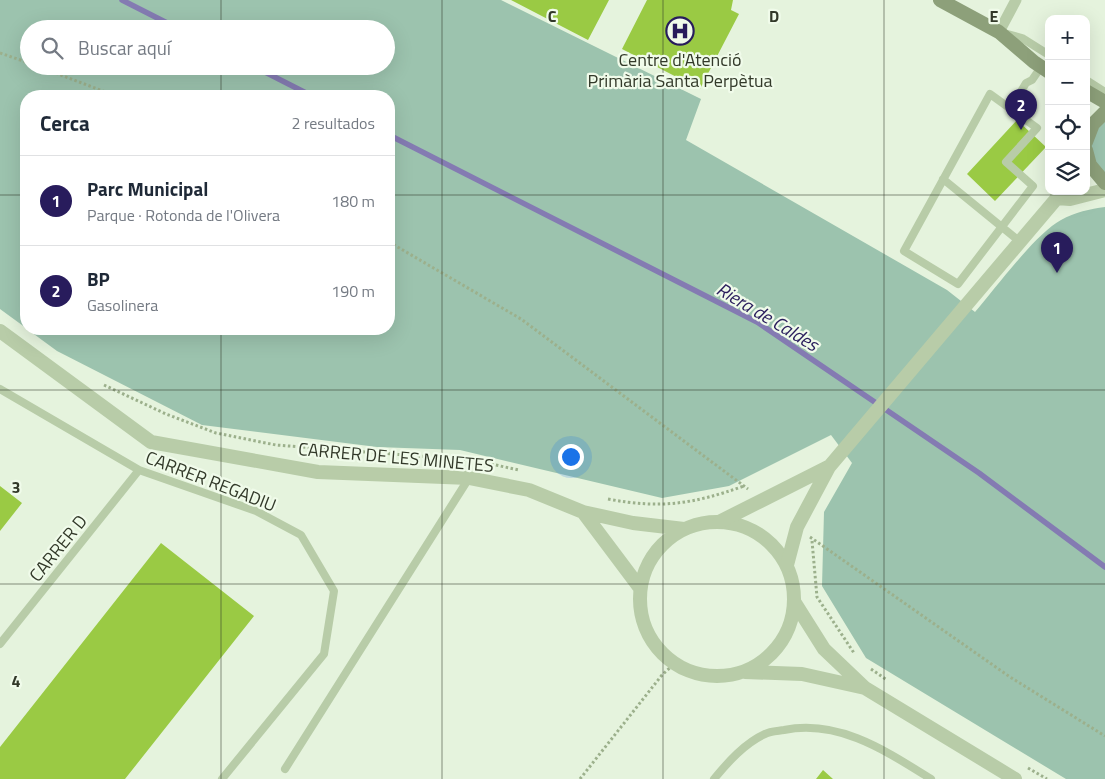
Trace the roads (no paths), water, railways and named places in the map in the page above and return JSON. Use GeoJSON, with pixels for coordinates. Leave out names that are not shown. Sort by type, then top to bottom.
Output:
{"type":"FeatureCollection","features":[{"type":"Feature","properties":{"kind":"main road"},"geometry":{"type":"LineString","coordinates":[[940,0],[999,32],[1045,63]]}},
{"type":"Feature","properties":{"kind":"main road"},"geometry":{"type":"LineString","coordinates":[[1090,93],[1105,102]]}},
{"type":"Feature","properties":{"kind":"main road"},"geometry":{"type":"LineString","coordinates":[[1090,129],[1097,118],[1105,112]]}},
{"type":"Feature","properties":{"kind":"main road"},"geometry":{"type":"LineString","coordinates":[[1090,166],[1105,182]]}},
{"type":"Feature","properties":{"kind":"street"},"geometry":{"type":"LineString","coordinates":[[999,32],[1016,0]]}},
{"type":"Feature","properties":{"kind":"street"},"geometry":{"type":"LineString","coordinates":[[1090,194],[1105,190]]}},
{"type":"Feature","properties":{"kind":"street"},"geometry":{"type":"LineString","coordinates":[[787,565],[797,527],[829,466],[1058,195],[1070,199],[1086,195]]}},
{"type":"Feature","properties":{"kind":"street","name":"CARRER DE LES MINETES"},"geometry":{"type":"LineString","coordinates":[[0,331],[151,442],[318,472],[469,478],[529,490],[583,512],[633,523],[684,529]]}},
{"type":"Feature","properties":{"kind":"street"},"geometry":{"type":"LineString","coordinates":[[719,522],[746,527],[759,534],[779,553],[787,565],[793,583],[795,603],[792,621],[785,637],[774,652],[760,664],[744,672],[726,676],[708,676],[690,672],[674,664],[664,656],[648,637],[640,613],[640,588],[645,570],[654,553],[668,539],[684,529],[719,522],[829,466]]}},
{"type":"Feature","properties":{"kind":"street"},"geometry":{"type":"LineString","coordinates":[[583,512],[640,588]]}},
{"type":"Feature","properties":{"kind":"street"},"geometry":{"type":"LineString","coordinates":[[795,603],[824,649],[865,688],[1016,779]]}},
{"type":"Feature","properties":{"kind":"street"},"geometry":{"type":"LineString","coordinates":[[744,672],[802,674],[865,688]]}},
{"type":"Feature","properties":{"kind":"lane"},"geometry":{"type":"LineString","coordinates":[[1011,108],[1026,83],[1032,80],[1045,65]]}},
{"type":"Feature","properties":{"kind":"lane"},"geometry":{"type":"LineString","coordinates":[[1090,83],[1105,92]]}},
{"type":"Feature","properties":{"kind":"lane"},"geometry":{"type":"LineString","coordinates":[[990,94],[1037,128],[1006,162],[1033,186],[958,284],[904,251],[944,179],[990,94]]}},
{"type":"Feature","properties":{"kind":"lane"},"geometry":{"type":"LineString","coordinates":[[944,179],[1001,226],[1015,246]]}},
{"type":"Feature","properties":{"kind":"lane","name":"CARRER REGADIU"},"geometry":{"type":"LineString","coordinates":[[0,389],[139,470],[256,511],[301,534],[334,591],[324,654],[222,779]]}},
{"type":"Feature","properties":{"kind":"lane","name":"CARRER D"},"geometry":{"type":"LineString","coordinates":[[0,644],[139,470]]}},
{"type":"Feature","properties":{"kind":"lane"},"geometry":{"type":"LineString","coordinates":[[285,769],[469,478]]}},
{"type":"Feature","properties":{"kind":"lane"},"geometry":{"type":"LineString","coordinates":[[714,779],[731,758],[766,733],[803,726],[851,734],[883,750],[931,779]]}},
{"type":"Feature","properties":{"kind":"waterway","name":"Riera de Caldes"},"geometry":{"type":"LineString","coordinates":[[122,0],[161,20]]}},
{"type":"Feature","properties":{"kind":"waterway","name":"Riera de Caldes"},"geometry":{"type":"LineString","coordinates":[[271,75],[300,90]]}},
{"type":"Feature","properties":{"kind":"waterway","name":"Riera de Caldes"},"geometry":{"type":"LineString","coordinates":[[395,138],[757,322],[979,473],[1105,567]]}},
{"type":"Feature","properties":{"kind":"place","name":"Centre d'Atenció Primària Santa Perpètua"},"geometry":{"type":"Point","coordinates":[680,31]}},
{"type":"Feature","properties":{"kind":"place","name":"BP"},"geometry":{"type":"Point","coordinates":[1021,130]}},
{"type":"Feature","properties":{"kind":"place","name":"Parc Municipal"},"geometry":{"type":"Point","coordinates":[1057,273]}}]}
